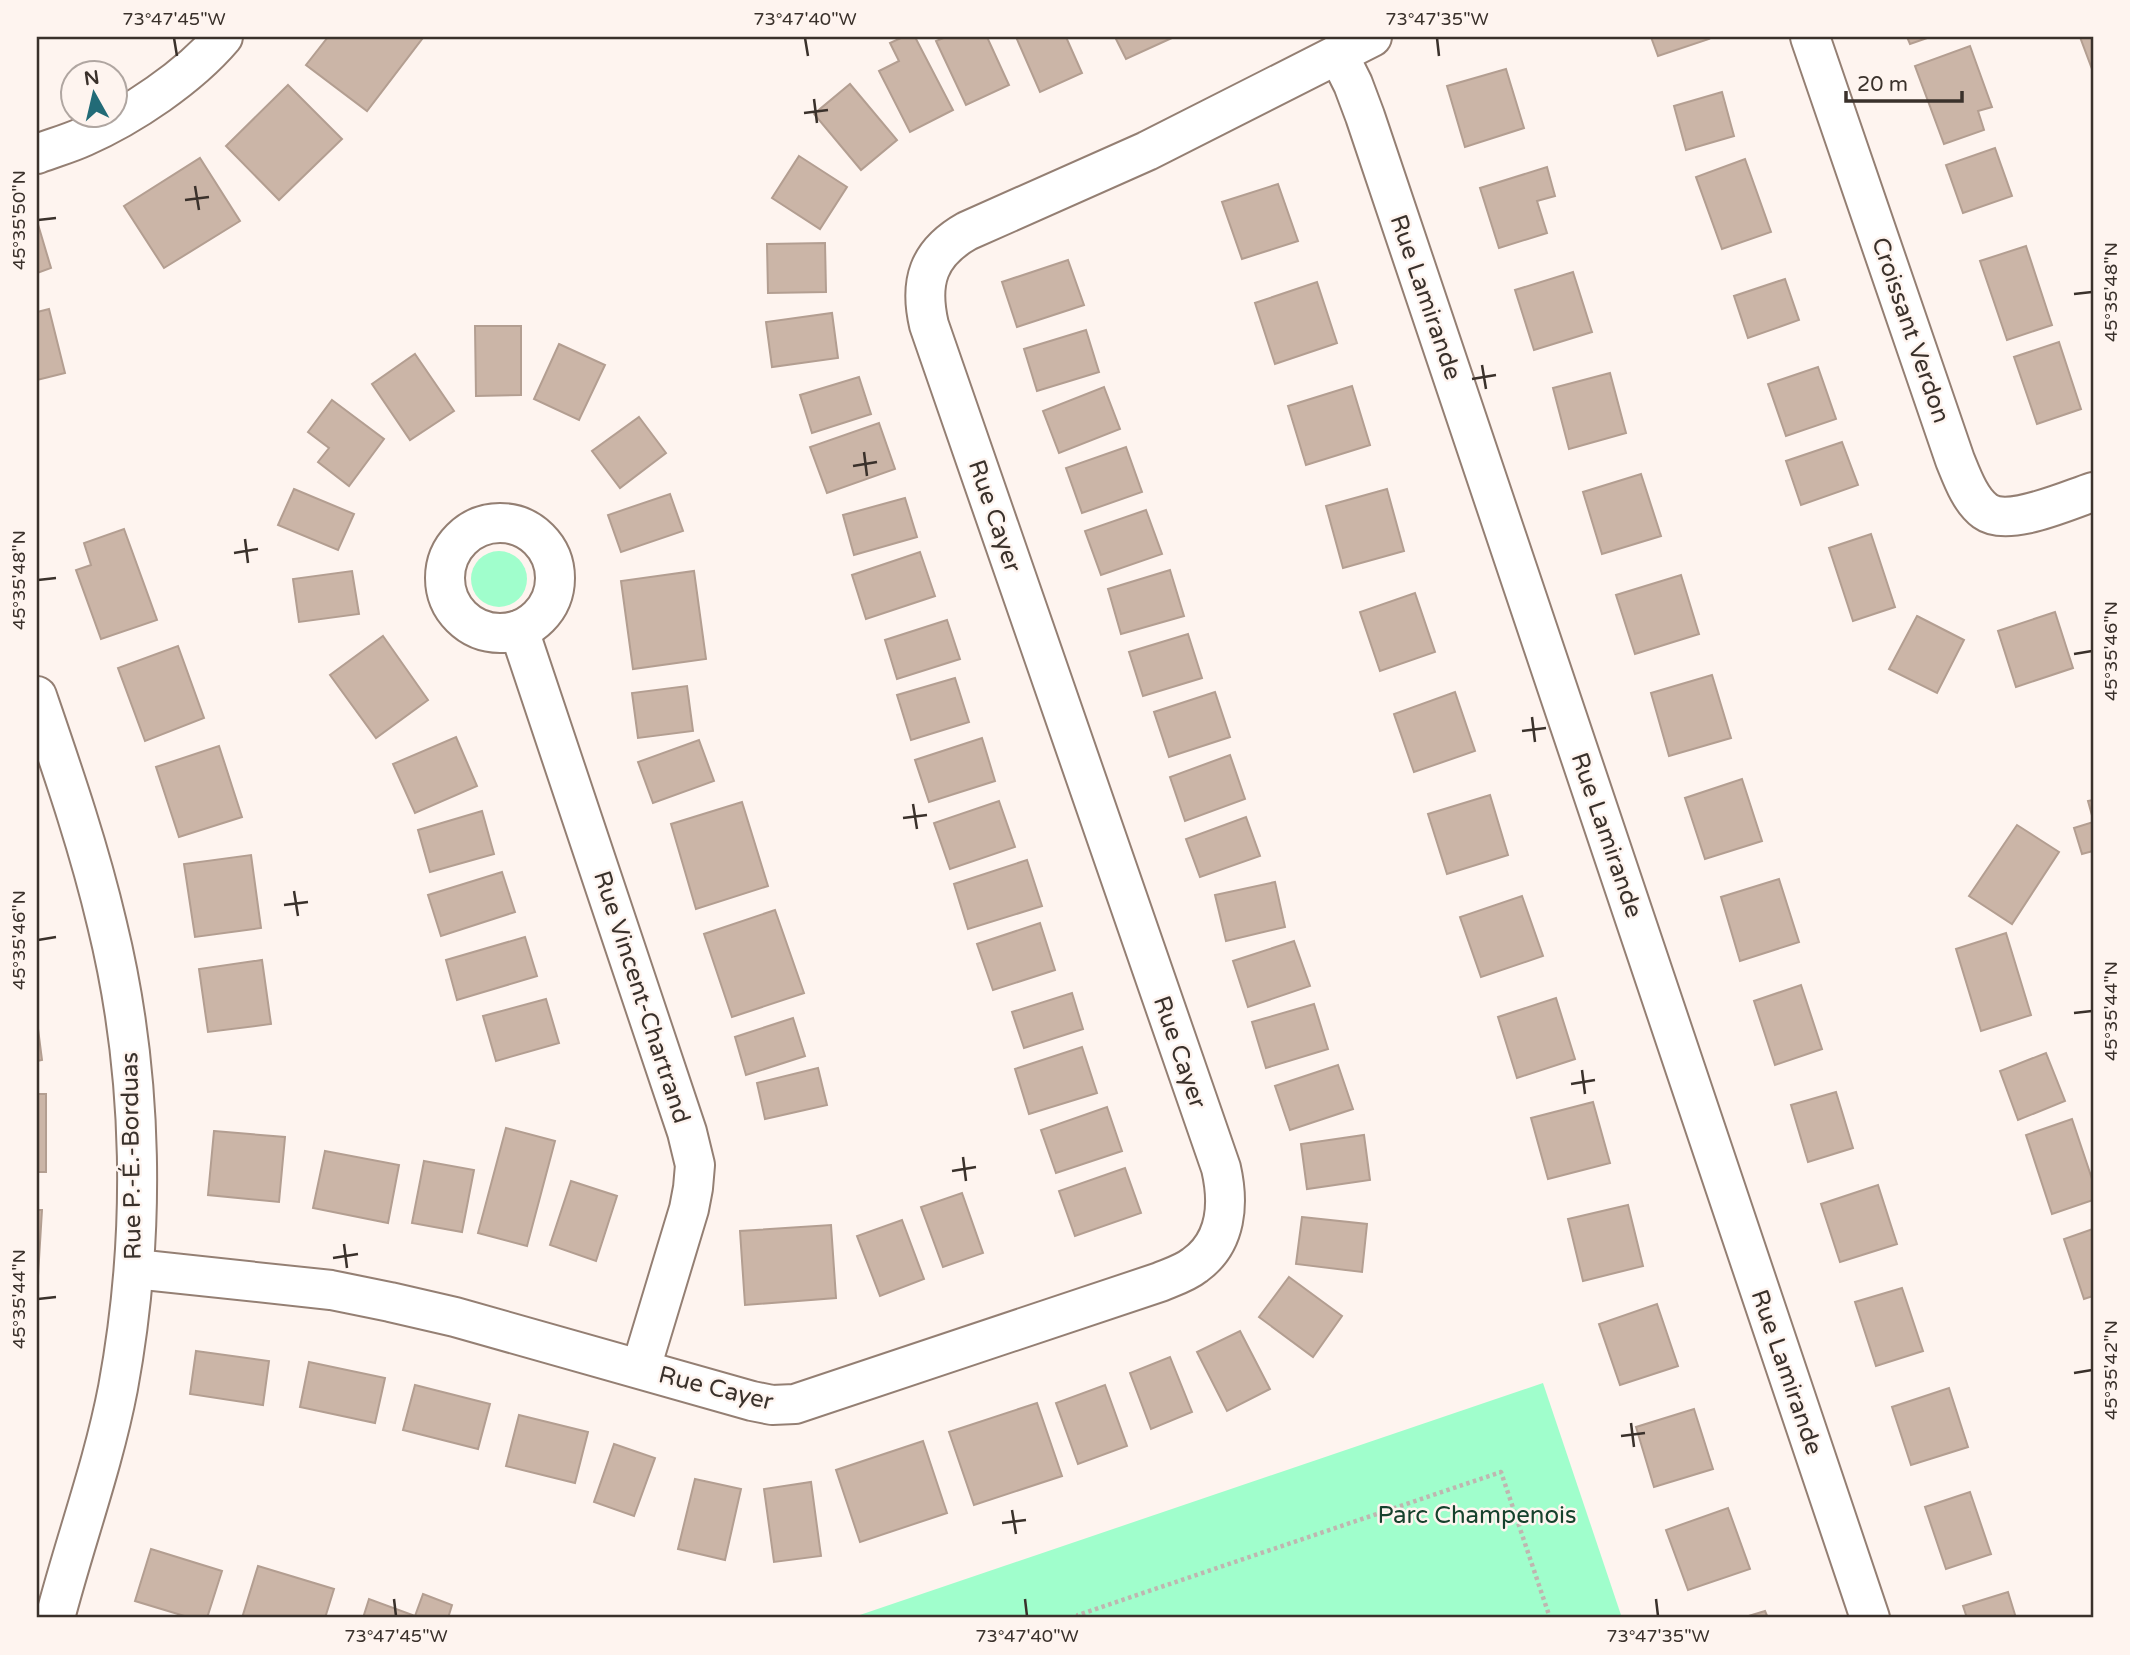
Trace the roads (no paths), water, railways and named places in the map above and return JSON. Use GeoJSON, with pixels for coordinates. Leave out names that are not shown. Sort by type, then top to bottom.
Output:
{"type":"FeatureCollection","features":[{"type":"Feature","properties":{"kind":"street"},"geometry":{"type":"LineString","coordinates":[[37,154],[81,138],[143,103],[190,70],[223,37]]}},
{"type":"Feature","properties":{"kind":"street","name":"Rue Cayer"},"geometry":{"type":"LineString","coordinates":[[135,1269],[331,1290],[455,1317],[780,1406],[795,1404],[1168,1278],[1196,1264],[1211,1249],[1220,1234],[1225,1204],[1221,1168],[929,324],[925,299],[926,280],[942,249],[967,231],[1147,151],[1372,37]]}},
{"type":"Feature","properties":{"kind":"street","name":"Croissant Verdon"},"geometry":{"type":"LineString","coordinates":[[1810,37],[1955,460],[1974,499],[1987,513],[2002,517],[2026,513],[2093,492]]}},
{"type":"Feature","properties":{"kind":"street","name":"Rue Lamirande"},"geometry":{"type":"LineString","coordinates":[[1338,54],[1365,116],[1870,1618]]}},
{"type":"Feature","properties":{"kind":"street","name":"Rue Vincent-Chartrand"},"geometry":{"type":"LineString","coordinates":[[519,630],[687,1132],[695,1165],[689,1209],[641,1368]]}},
{"type":"Feature","properties":{"kind":"street","name":"Rue P.-É.-Borduas"},"geometry":{"type":"LineString","coordinates":[[37,696],[94,874],[108,927],[126,1022],[136,1124],[135,1269],[118,1389],[101,1462],[55,1618]]}},
{"type":"Feature","properties":{"kind":"park label","name":"Parc Champenois"},"geometry":{"type":"Point","coordinates":[1477,1515]}}]}
